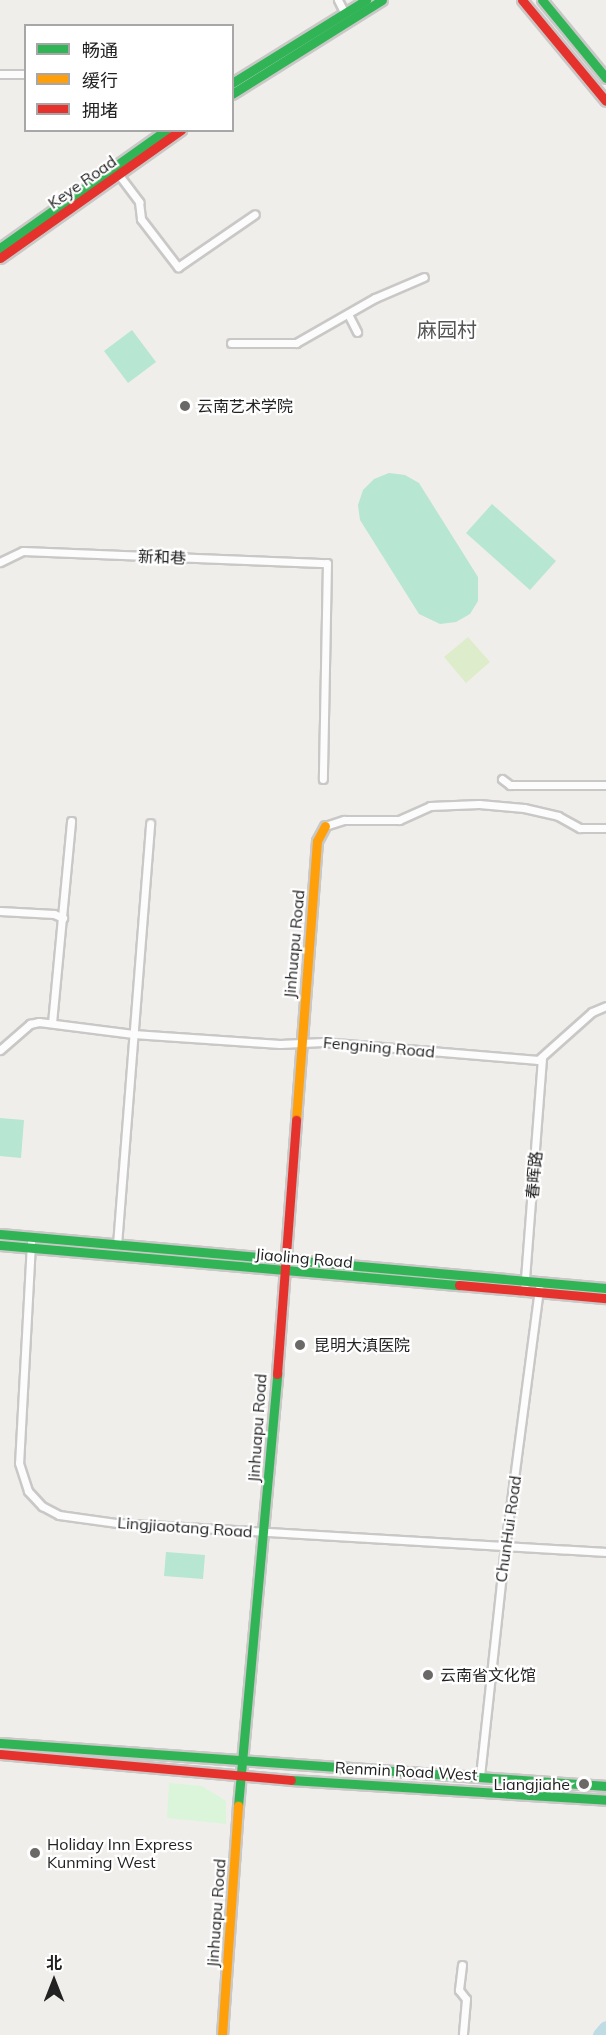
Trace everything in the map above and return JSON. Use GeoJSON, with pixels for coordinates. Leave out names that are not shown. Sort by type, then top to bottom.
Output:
{"type":"FeatureCollection","features":[{"type":"Feature","properties":{"kind":"street"},"geometry":{"type":"LineString","coordinates":[[338,0],[344,12]]}},
{"type":"Feature","properties":{"kind":"street"},"geometry":{"type":"LineString","coordinates":[[234,82],[366,0]]}},
{"type":"Feature","properties":{"kind":"street"},"geometry":{"type":"LineString","coordinates":[[234,93],[382,0]]}},
{"type":"Feature","properties":{"kind":"street"},"geometry":{"type":"LineString","coordinates":[[522,0],[606,100]]}},
{"type":"Feature","properties":{"kind":"street"},"geometry":{"type":"LineString","coordinates":[[542,0],[606,78]]}},
{"type":"Feature","properties":{"kind":"street"},"geometry":{"type":"LineString","coordinates":[[0,74],[24,74]]}},
{"type":"Feature","properties":{"kind":"street","name":"Keye Road"},"geometry":{"type":"LineString","coordinates":[[0,248],[163,132]]}},
{"type":"Feature","properties":{"kind":"street","name":"Keye Road"},"geometry":{"type":"LineString","coordinates":[[0,258],[178,132]]}},
{"type":"Feature","properties":{"kind":"street"},"geometry":{"type":"LineString","coordinates":[[119,175],[139,202],[141,219],[177,267],[255,214]]}},
{"type":"Feature","properties":{"kind":"street"},"geometry":{"type":"LineString","coordinates":[[231,343],[296,344],[348,314],[424,277]]}},
{"type":"Feature","properties":{"kind":"street"},"geometry":{"type":"LineString","coordinates":[[348,314],[357,332]]}},
{"type":"Feature","properties":{"kind":"street","name":"新和巷"},"geometry":{"type":"LineString","coordinates":[[0,562],[23,551],[327,563],[323,779]]}},
{"type":"Feature","properties":{"kind":"street"},"geometry":{"type":"LineString","coordinates":[[502,779],[510,785],[606,784]]}},
{"type":"Feature","properties":{"kind":"street"},"geometry":{"type":"LineString","coordinates":[[325,826],[344,820],[399,820],[430,806],[479,804],[524,808],[558,816],[580,828],[606,828]]}},
{"type":"Feature","properties":{"kind":"street"},"geometry":{"type":"LineString","coordinates":[[52,1023],[71,821]]}},
{"type":"Feature","properties":{"kind":"street"},"geometry":{"type":"LineString","coordinates":[[117,1245],[150,823]]}},
{"type":"Feature","properties":{"kind":"street","name":"Jinhuapu Road"},"geometry":{"type":"LineString","coordinates":[[222,2035],[240,1776],[265,1532],[317,841],[325,826]]}},
{"type":"Feature","properties":{"kind":"street"},"geometry":{"type":"LineString","coordinates":[[0,911],[54,914],[63,918]]}},
{"type":"Feature","properties":{"kind":"street"},"geometry":{"type":"LineString","coordinates":[[542,1058],[592,1012],[606,1006]]}},
{"type":"Feature","properties":{"kind":"street","name":"Fengning Road"},"geometry":{"type":"LineString","coordinates":[[0,1050],[30,1024],[52,1023],[133,1034],[301,1043],[323,1042],[542,1058]]}},
{"type":"Feature","properties":{"kind":"street","name":"春晖路"},"geometry":{"type":"LineString","coordinates":[[524,1292],[542,1058]]}},
{"type":"Feature","properties":{"kind":"street","name":"Jiaoling Road"},"geometry":{"type":"LineString","coordinates":[[0,1234],[117,1245],[524,1292],[539,1288],[606,1288]]}},
{"type":"Feature","properties":{"kind":"street","name":"Lingjiaotang Road"},"geometry":{"type":"LineString","coordinates":[[32,1238],[18,1442],[19,1463],[28,1491],[42,1506],[69,1518],[606,1552]]}},
{"type":"Feature","properties":{"kind":"street","name":"Jiaoling Road"},"geometry":{"type":"LineString","coordinates":[[0,1245],[525,1281],[539,1288],[606,1298]]}},
{"type":"Feature","properties":{"kind":"street","name":"ChunHui Road"},"geometry":{"type":"LineString","coordinates":[[480,1776],[505,1547],[539,1288]]}},
{"type":"Feature","properties":{"kind":"street","name":"Renmin Road West"},"geometry":{"type":"LineString","coordinates":[[0,1743],[606,1786]]}},
{"type":"Feature","properties":{"kind":"street","name":"Renmin Road West"},"geometry":{"type":"LineString","coordinates":[[0,1754],[240,1776],[606,1800]]}},
{"type":"Feature","properties":{"kind":"street"},"geometry":{"type":"LineString","coordinates":[[462,1965],[459,1990],[466,1999],[463,2035]]}},
{"type":"Feature","properties":{"kind":"green space"},"geometry":{"type":"Polygon","coordinates":[[[132,330],[156,362],[128,383],[104,351],[132,330]]]}},
{"type":"Feature","properties":{"kind":"green space"},"geometry":{"type":"Polygon","coordinates":[[[389,473],[405,475],[419,483],[478,577],[478,601],[470,614],[456,622],[440,624],[419,614],[360,520],[358,505],[363,490],[374,479],[389,473]]]}},
{"type":"Feature","properties":{"kind":"green space"},"geometry":{"type":"Polygon","coordinates":[[[492,504],[556,561],[530,590],[466,533],[492,504]]]}},
{"type":"Feature","properties":{"kind":"green space"},"geometry":{"type":"Polygon","coordinates":[[[468,637],[490,662],[466,683],[444,657],[468,637]]]}},
{"type":"Feature","properties":{"kind":"green space"},"geometry":{"type":"Polygon","coordinates":[[[0,1118],[24,1120],[21,1158],[0,1156],[0,1118]]]}},
{"type":"Feature","properties":{"kind":"green space"},"geometry":{"type":"Polygon","coordinates":[[[166,1552],[205,1555],[203,1579],[164,1576],[166,1552]]]}},
{"type":"Feature","properties":{"kind":"green space"},"geometry":{"type":"Polygon","coordinates":[[[169,1783],[202,1786],[226,1801],[226,1824],[167,1818],[169,1783]]]}},
{"type":"Feature","properties":{"kind":"waterway"},"geometry":{"type":"LineString","coordinates":[[600,2035],[606,2028]]}},
{"type":"Feature","properties":{"kind":"traffic: fast"},"geometry":{"type":"LineString","coordinates":[[234,82],[366,0]]}},
{"type":"Feature","properties":{"kind":"traffic: fast"},"geometry":{"type":"LineString","coordinates":[[234,93],[382,0]]}},
{"type":"Feature","properties":{"kind":"traffic: fast"},"geometry":{"type":"LineString","coordinates":[[542,0],[606,78]]}},
{"type":"Feature","properties":{"kind":"traffic: fast"},"geometry":{"type":"LineString","coordinates":[[0,248],[163,132]]}},
{"type":"Feature","properties":{"kind":"traffic: fast"},"geometry":{"type":"LineString","coordinates":[[0,1234],[606,1288]]}},
{"type":"Feature","properties":{"kind":"traffic: fast"},"geometry":{"type":"LineString","coordinates":[[0,1245],[459,1285]]}},
{"type":"Feature","properties":{"kind":"traffic: fast"},"geometry":{"type":"LineString","coordinates":[[238,1806],[277,1374]]}},
{"type":"Feature","properties":{"kind":"traffic: fast"},"geometry":{"type":"LineString","coordinates":[[0,1743],[606,1786]]}},
{"type":"Feature","properties":{"kind":"traffic: fast"},"geometry":{"type":"LineString","coordinates":[[291,1780],[606,1800]]}},
{"type":"Feature","properties":{"kind":"traffic: slow"},"geometry":{"type":"LineString","coordinates":[[296,1120],[317,841],[325,826]]}},
{"type":"Feature","properties":{"kind":"traffic: slow"},"geometry":{"type":"LineString","coordinates":[[222,2035],[238,1806]]}},
{"type":"Feature","properties":{"kind":"traffic: jam"},"geometry":{"type":"LineString","coordinates":[[522,0],[606,101]]}},
{"type":"Feature","properties":{"kind":"traffic: jam"},"geometry":{"type":"LineString","coordinates":[[0,258],[178,132]]}},
{"type":"Feature","properties":{"kind":"traffic: jam"},"geometry":{"type":"LineString","coordinates":[[277,1374],[296,1120]]}},
{"type":"Feature","properties":{"kind":"traffic: jam"},"geometry":{"type":"LineString","coordinates":[[459,1285],[606,1298]]}},
{"type":"Feature","properties":{"kind":"traffic: jam"},"geometry":{"type":"LineString","coordinates":[[0,1754],[291,1780]]}},
{"type":"Feature","properties":{"kind":"place","name":"云南艺术学院"},"geometry":{"type":"Point","coordinates":[185,406]}},
{"type":"Feature","properties":{"kind":"place","name":"昆明大滇医院"},"geometry":{"type":"Point","coordinates":[300,1345]}},
{"type":"Feature","properties":{"kind":"place","name":"云南省文化馆"},"geometry":{"type":"Point","coordinates":[428,1675]}},
{"type":"Feature","properties":{"kind":"place","name":"Liangjiahe"},"geometry":{"type":"Point","coordinates":[584,1784]}},
{"type":"Feature","properties":{"kind":"place","name":"Holiday Inn Express Kunming West"},"geometry":{"type":"Point","coordinates":[35,1853]}},
{"type":"Feature","properties":{"kind":"district","name":"麻园村"},"geometry":{"type":"Point","coordinates":[447,329]}}]}
